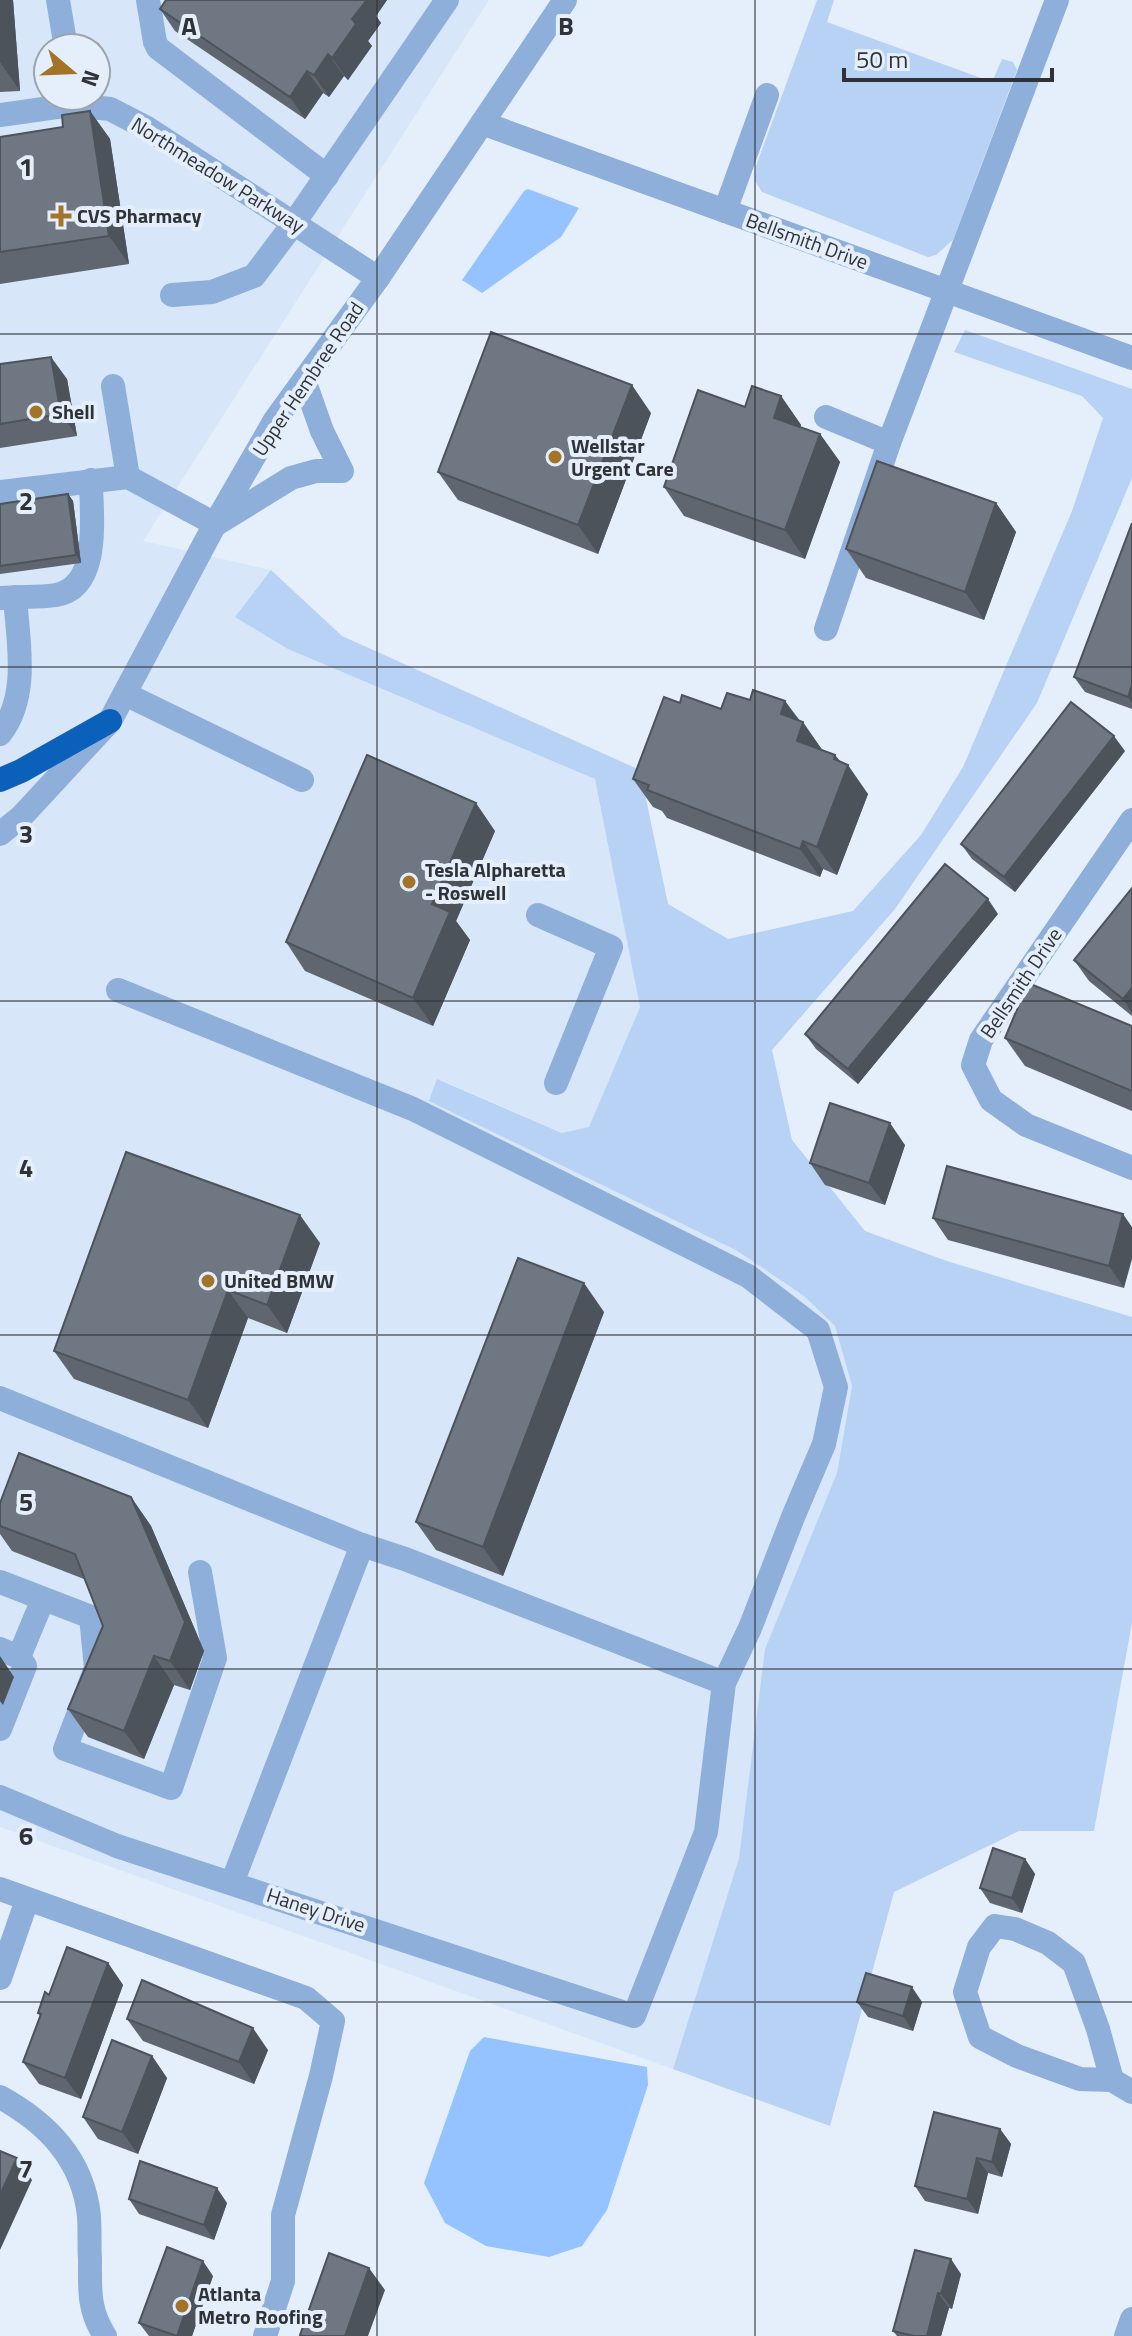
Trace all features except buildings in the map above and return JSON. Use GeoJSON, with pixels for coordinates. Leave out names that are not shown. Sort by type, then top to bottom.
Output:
{"type":"FeatureCollection","features":[{"type":"Feature","properties":{"kind":"highway"},"geometry":{"type":"LineString","coordinates":[[0,780],[110,721]]}},
{"type":"Feature","properties":{"kind":"street"},"geometry":{"type":"LineString","coordinates":[[58,0],[63,32]]}},
{"type":"Feature","properties":{"kind":"street"},"geometry":{"type":"LineString","coordinates":[[148,0],[158,48],[327,176]]}},
{"type":"Feature","properties":{"kind":"street"},"geometry":{"type":"LineString","coordinates":[[172,295],[212,292],[254,276],[327,176],[447,0]]}},
{"type":"Feature","properties":{"kind":"street","name":"Upper Hembree Road"},"geometry":{"type":"LineString","coordinates":[[0,834],[22,816],[110,721],[215,524],[275,420],[378,278],[565,0]]}},
{"type":"Feature","properties":{"kind":"street"},"geometry":{"type":"LineString","coordinates":[[826,629],[889,443],[1057,0]]}},
{"type":"Feature","properties":{"kind":"street"},"geometry":{"type":"LineString","coordinates":[[725,211],[767,95]]}},
{"type":"Feature","properties":{"kind":"street","name":"Northmeadow Parkway"},"geometry":{"type":"LineString","coordinates":[[0,115],[32,109]]}},
{"type":"Feature","properties":{"kind":"street","name":"Northmeadow Parkway"},"geometry":{"type":"LineString","coordinates":[[112,110],[147,128],[378,278]]}},
{"type":"Feature","properties":{"kind":"street","name":"Bellsmith Drive"},"geometry":{"type":"LineString","coordinates":[[482,123],[1132,358]]}},
{"type":"Feature","properties":{"kind":"street"},"geometry":{"type":"LineString","coordinates":[[0,492],[128,477],[215,524],[291,478],[316,471],[342,471],[322,431],[304,380]]}},
{"type":"Feature","properties":{"kind":"street"},"geometry":{"type":"LineString","coordinates":[[113,386],[128,477]]}},
{"type":"Feature","properties":{"kind":"street"},"geometry":{"type":"LineString","coordinates":[[826,417],[889,443]]}},
{"type":"Feature","properties":{"kind":"street"},"geometry":{"type":"LineString","coordinates":[[0,734],[16,706],[20,666],[8,597],[60,594],[78,582],[88,567],[91,554],[91,480]]}},
{"type":"Feature","properties":{"kind":"street"},"geometry":{"type":"LineString","coordinates":[[125,694],[302,780]]}},
{"type":"Feature","properties":{"kind":"street","name":"Bellsmith Drive"},"geometry":{"type":"LineString","coordinates":[[1132,820],[981,1040],[973,1065],[991,1100],[1026,1125],[1132,1168]]}},
{"type":"Feature","properties":{"kind":"street"},"geometry":{"type":"LineString","coordinates":[[538,915],[611,947],[556,1083]]}},
{"type":"Feature","properties":{"kind":"street"},"geometry":{"type":"LineString","coordinates":[[0,1398],[362,1545],[724,1683],[750,1628],[824,1444],[836,1387],[818,1330],[748,1276],[438,1121],[118,990]]}},
{"type":"Feature","properties":{"kind":"street"},"geometry":{"type":"LineString","coordinates":[[232,1883],[362,1545]]}},
{"type":"Feature","properties":{"kind":"street"},"geometry":{"type":"LineString","coordinates":[[0,1582],[91,1617],[96,1668],[65,1749],[171,1788],[215,1658],[200,1572]]}},
{"type":"Feature","properties":{"kind":"street"},"geometry":{"type":"LineString","coordinates":[[1,1724],[25,1666],[10,1653],[43,1599]]}},
{"type":"Feature","properties":{"kind":"street","name":"Haney Drive"},"geometry":{"type":"LineString","coordinates":[[0,1797],[117,1846],[634,2016],[706,1832],[724,1683]]}},
{"type":"Feature","properties":{"kind":"street"},"geometry":{"type":"LineString","coordinates":[[0,1889],[306,1998],[333,2021],[283,2215],[283,2281],[265,2336]]}},
{"type":"Feature","properties":{"kind":"street"},"geometry":{"type":"LineString","coordinates":[[0,1978],[27,1900]]}},
{"type":"Feature","properties":{"kind":"street"},"geometry":{"type":"LineString","coordinates":[[995,1926],[1015,1929],[1048,1943],[1074,1963],[1122,2086],[1080,2079],[1017,2056],[980,2037],[965,1992],[979,1947],[995,1926]]}},
{"type":"Feature","properties":{"kind":"street"},"geometry":{"type":"LineString","coordinates":[[0,2097],[29,2113],[53,2135],[72,2162],[83,2187],[89,2214],[90,2302],[105,2336]]}},
{"type":"Feature","properties":{"kind":"street"},"geometry":{"type":"LineString","coordinates":[[1126,2336],[1132,2319]]}},
{"type":"Feature","properties":{"kind":"shaded area"},"geometry":{"type":"Polygon","coordinates":[[[0,0],[489,0],[143,541],[271,570],[236,617],[288,649],[595,779],[640,1007],[589,1127],[563,1133],[438,1079],[736,1250],[804,1296],[835,1326],[852,1386],[837,1473],[765,1649],[739,1858],[673,2069],[0,1827],[0,0]]]}},
{"type":"Feature","properties":{"kind":"shaded area"},"geometry":{"type":"Polygon","coordinates":[[[817,0],[834,0],[827,22],[992,82],[1002,59],[1013,62],[1017,70],[953,240],[936,255],[928,257],[762,192],[755,181],[756,166],[817,0]]]}},
{"type":"Feature","properties":{"kind":"shaded area"},"geometry":{"type":"Polygon","coordinates":[[[965,330],[1132,389],[1132,478],[1037,703],[895,909],[772,1050],[792,1140],[865,1231],[947,1261],[1132,1317],[1132,1623],[1094,1831],[1019,1831],[894,1892],[830,2126],[673,2069],[739,1858],[765,1649],[837,1473],[852,1386],[835,1326],[804,1296],[736,1250],[429,1101],[437,1079],[562,1133],[589,1127],[640,1007],[595,779],[288,649],[235,617],[271,570],[342,636],[640,770],[668,904],[728,939],[853,911],[921,835],[963,767],[1072,511],[1103,418],[1082,396],[954,352],[965,330]]]}},
{"type":"Feature","properties":{"kind":"water"},"geometry":{"type":"Polygon","coordinates":[[[528,189],[579,208],[561,237],[482,293],[462,280],[528,189]]]}},
{"type":"Feature","properties":{"kind":"water"},"geometry":{"type":"Polygon","coordinates":[[[484,2037],[647,2067],[648,2085],[607,2210],[582,2246],[549,2257],[486,2246],[445,2223],[424,2183],[470,2051],[484,2037]]]}},
{"type":"Feature","properties":{"kind":"place","name":"CVS Pharmacy"},"geometry":{"type":"Point","coordinates":[61,216]}},
{"type":"Feature","properties":{"kind":"place","name":"Shell"},"geometry":{"type":"Point","coordinates":[36,412]}},
{"type":"Feature","properties":{"kind":"place","name":"Wellstar Urgent Care"},"geometry":{"type":"Point","coordinates":[555,457]}},
{"type":"Feature","properties":{"kind":"place","name":"Tesla Alpharetta - Roswell"},"geometry":{"type":"Point","coordinates":[409,882]}},
{"type":"Feature","properties":{"kind":"place","name":"United BMW"},"geometry":{"type":"Point","coordinates":[208,1281]}},
{"type":"Feature","properties":{"kind":"place","name":"Atlanta Metro Roofing"},"geometry":{"type":"Point","coordinates":[182,2306]}}]}
